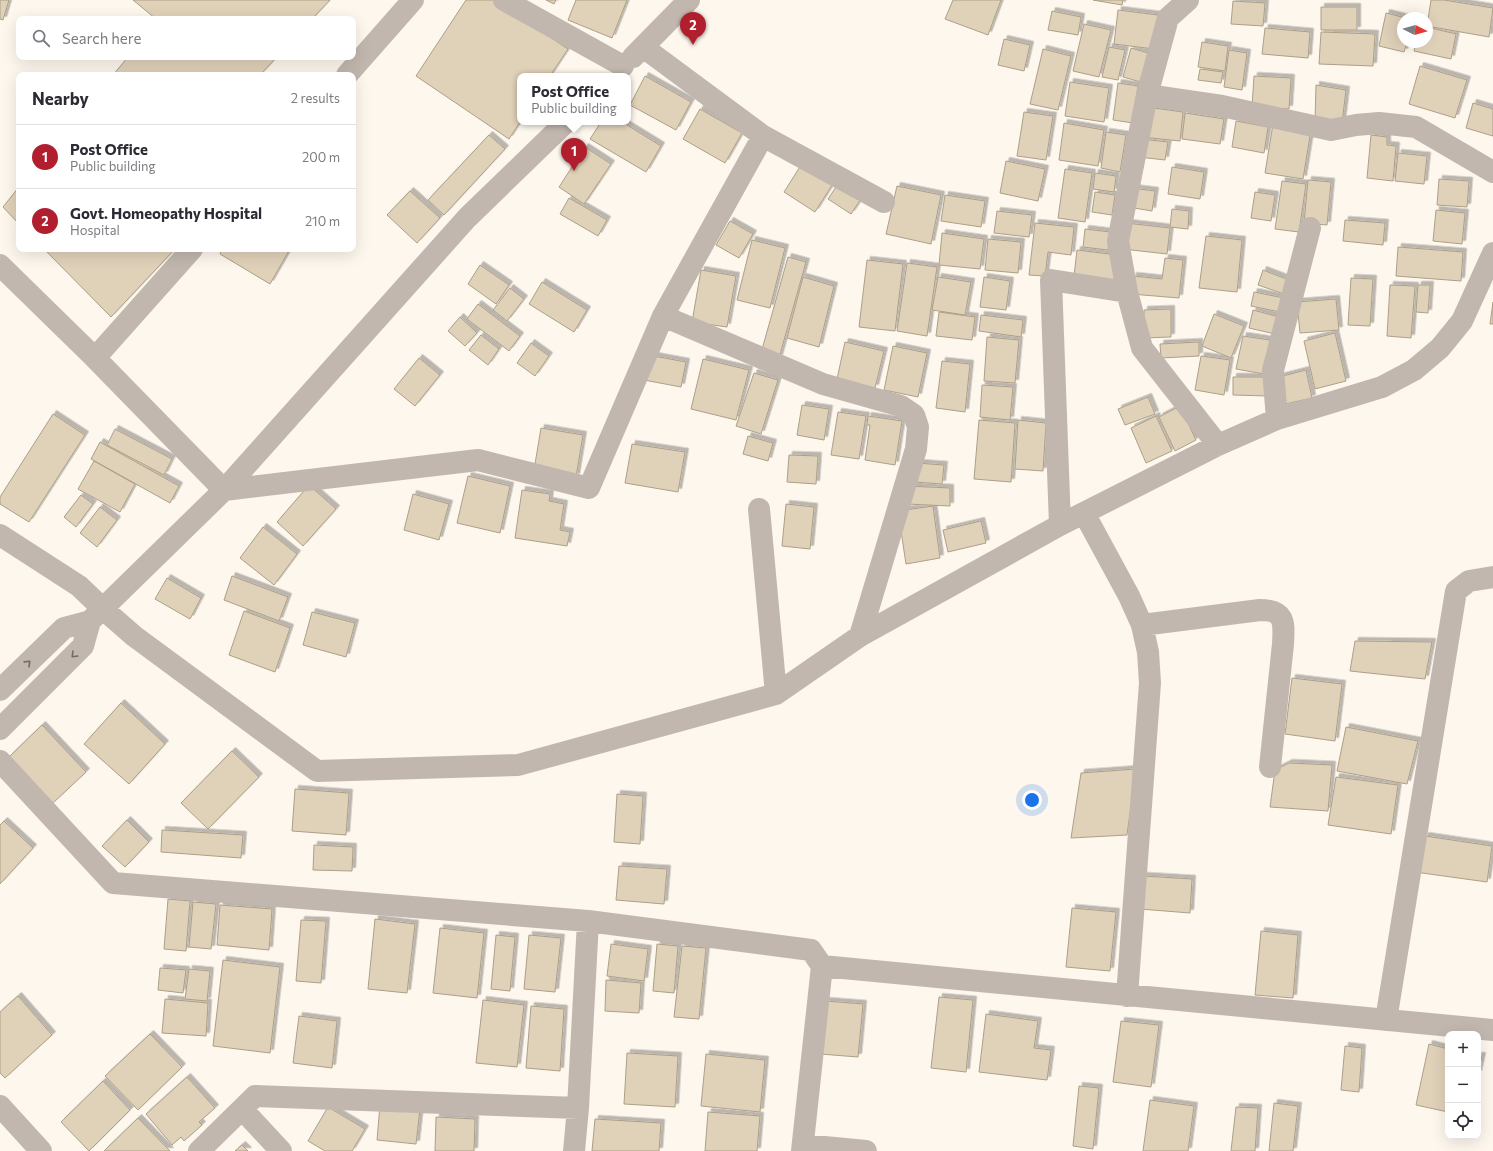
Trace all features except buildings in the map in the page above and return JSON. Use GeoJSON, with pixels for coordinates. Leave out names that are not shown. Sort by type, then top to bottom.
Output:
{"type":"FeatureCollection","features":[{"type":"Feature","properties":{"kind":"street"},"geometry":{"type":"LineString","coordinates":[[350,72],[413,0]]}},
{"type":"Feature","properties":{"kind":"street"},"geometry":{"type":"LineString","coordinates":[[504,0],[618,71],[689,0]]}},
{"type":"Feature","properties":{"kind":"street"},"geometry":{"type":"LineString","coordinates":[[1188,0],[1168,18],[1147,95],[1118,241],[1127,292],[1142,348],[1218,445]]}},
{"type":"Feature","properties":{"kind":"street"},"geometry":{"type":"LineString","coordinates":[[643,47],[763,136],[884,202]]}},
{"type":"Feature","properties":{"kind":"street"},"geometry":{"type":"LineString","coordinates":[[1147,95],[1222,106],[1331,130],[1356,125],[1379,123],[1416,127],[1493,172]]}},
{"type":"Feature","properties":{"kind":"street"},"geometry":{"type":"LineString","coordinates":[[0,690],[64,628],[96,615],[224,490],[467,218],[563,125]]}},
{"type":"Feature","properties":{"kind":"street"},"geometry":{"type":"LineString","coordinates":[[224,490],[478,460],[588,488],[663,316],[763,136]]}},
{"type":"Feature","properties":{"kind":"street"},"geometry":{"type":"LineString","coordinates":[[1277,419],[1273,370],[1310,228]]}},
{"type":"Feature","properties":{"kind":"street"},"geometry":{"type":"LineString","coordinates":[[95,358],[189,252]]}},
{"type":"Feature","properties":{"kind":"street"},"geometry":{"type":"LineString","coordinates":[[0,535],[79,586],[96,615],[134,636],[317,772],[518,765],[776,694],[860,636],[1060,525],[1218,445],[1277,419],[1382,387],[1414,370],[1440,348],[1462,321],[1493,253]]}},
{"type":"Feature","properties":{"kind":"street"},"geometry":{"type":"LineString","coordinates":[[0,265],[95,358],[224,490]]}},
{"type":"Feature","properties":{"kind":"street"},"geometry":{"type":"LineString","coordinates":[[1060,525],[1051,280],[1127,292]]}},
{"type":"Feature","properties":{"kind":"street"},"geometry":{"type":"LineString","coordinates":[[663,316],[823,384],[901,406],[914,415],[918,427],[916,449],[860,636]]}},
{"type":"Feature","properties":{"kind":"street"},"geometry":{"type":"LineString","coordinates":[[759,509],[776,694]]}},
{"type":"Feature","properties":{"kind":"street"},"geometry":{"type":"LineString","coordinates":[[1084,513],[1129,596],[1142,625],[1148,652],[1150,682],[1127,996]]}},
{"type":"Feature","properties":{"kind":"street"},"geometry":{"type":"LineString","coordinates":[[1386,1020],[1456,591],[1469,581],[1493,577]]}},
{"type":"Feature","properties":{"kind":"street"},"geometry":{"type":"LineString","coordinates":[[1142,625],[1260,610],[1270,610],[1276,612],[1284,625],[1270,767]]}},
{"type":"Feature","properties":{"kind":"street"},"geometry":{"type":"LineString","coordinates":[[0,729],[83,646],[96,615]]}},
{"type":"Feature","properties":{"kind":"street"},"geometry":{"type":"LineString","coordinates":[[0,761],[113,883],[588,921],[811,950],[822,966],[802,1148],[866,1151]]}},
{"type":"Feature","properties":{"kind":"street"},"geometry":{"type":"LineString","coordinates":[[574,1151],[578,1108],[588,921]]}},
{"type":"Feature","properties":{"kind":"street"},"geometry":{"type":"LineString","coordinates":[[822,966],[1493,1030]]}},
{"type":"Feature","properties":{"kind":"street"},"geometry":{"type":"LineString","coordinates":[[199,1151],[255,1096],[578,1108]]}},
{"type":"Feature","properties":{"kind":"street"},"geometry":{"type":"LineString","coordinates":[[0,1106],[41,1151]]}},
{"type":"Feature","properties":{"kind":"street"},"geometry":{"type":"LineString","coordinates":[[242,1108],[281,1151]]}},
{"type":"Feature","properties":{"kind":"place","name":"Govt. Homeopathy Hospital"},"geometry":{"type":"Point","coordinates":[693,45]}},
{"type":"Feature","properties":{"kind":"place","name":"Post Office"},"geometry":{"type":"Point","coordinates":[574,171]}}]}
